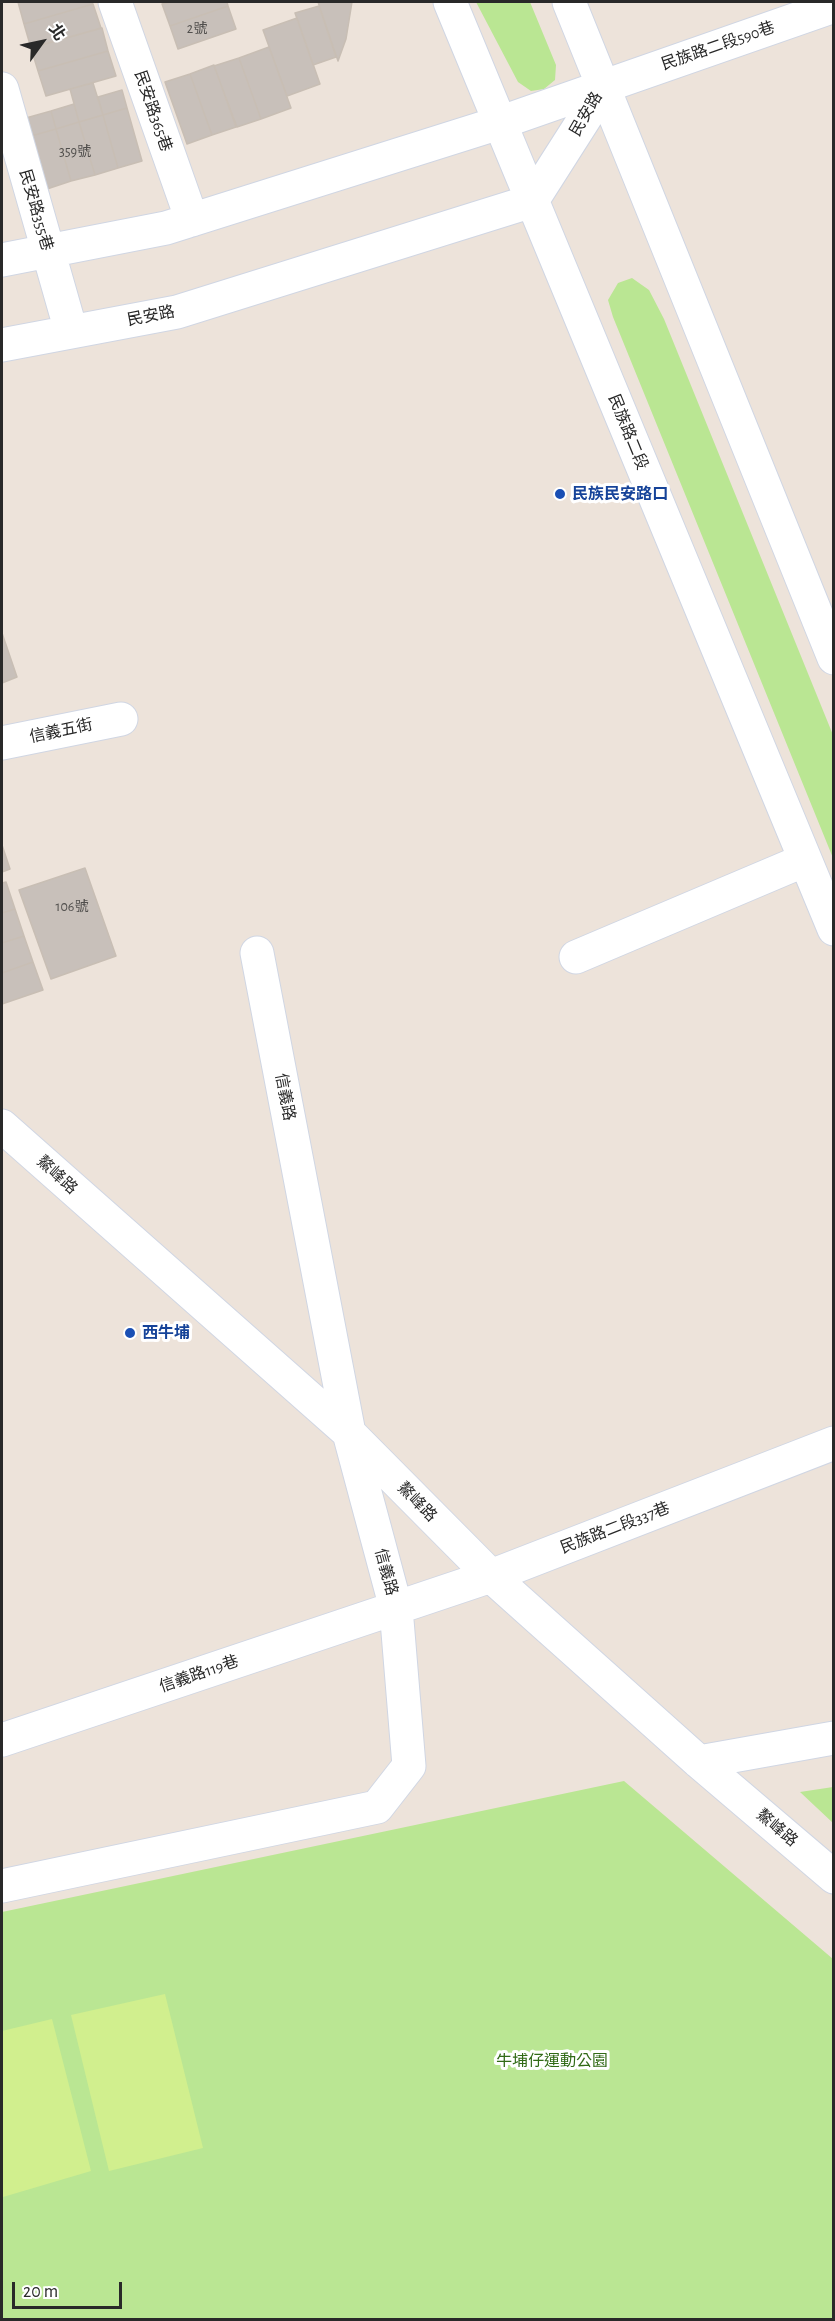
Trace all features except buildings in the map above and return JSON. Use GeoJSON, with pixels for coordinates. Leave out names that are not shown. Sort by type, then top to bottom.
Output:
{"type":"FeatureCollection","features":[{"type":"Feature","properties":{"kind":"street","name":"民安路365巷"},"geometry":{"type":"LineString","coordinates":[[115,2],[192,220]]}},
{"type":"Feature","properties":{"kind":"street","name":"民族路二段"},"geometry":{"type":"LineString","coordinates":[[450,2],[834,929]]}},
{"type":"Feature","properties":{"kind":"street"},"geometry":{"type":"LineString","coordinates":[[569,2],[834,658]]}},
{"type":"Feature","properties":{"kind":"street","name":"民族路二段590巷"},"geometry":{"type":"LineString","coordinates":[[604,88],[834,6]]}},
{"type":"Feature","properties":{"kind":"street","name":"民安路"},"geometry":{"type":"LineString","coordinates":[[2,260],[166,228],[604,88]]}},
{"type":"Feature","properties":{"kind":"street","name":"民安路"},"geometry":{"type":"LineString","coordinates":[[2,345],[177,312],[532,201],[604,88]]}},
{"type":"Feature","properties":{"kind":"street","name":"民安路355巷"},"geometry":{"type":"LineString","coordinates":[[2,89],[71,331]]}},
{"type":"Feature","properties":{"kind":"street","name":"信義五街"},"geometry":{"type":"LineString","coordinates":[[2,743],[121,719]]}},
{"type":"Feature","properties":{"kind":"street"},"geometry":{"type":"LineString","coordinates":[[576,957],[805,860]]}},
{"type":"Feature","properties":{"kind":"street","name":"信義路"},"geometry":{"type":"LineString","coordinates":[[2,1886],[377,1807],[409,1766],[396,1608],[349,1433],[257,953]]}},
{"type":"Feature","properties":{"kind":"street","name":"鰲峰路"},"geometry":{"type":"LineString","coordinates":[[2,1126],[349,1433],[490,1576],[699,1762],[834,1877]]}},
{"type":"Feature","properties":{"kind":"street","name":"民族路二段337巷"},"geometry":{"type":"LineString","coordinates":[[396,1608],[490,1576],[834,1443]]}},
{"type":"Feature","properties":{"kind":"street","name":"信義路119巷"},"geometry":{"type":"LineString","coordinates":[[2,1740],[396,1608]]}},
{"type":"Feature","properties":{"kind":"street"},"geometry":{"type":"LineString","coordinates":[[699,1762],[834,1738]]}},
{"type":"Feature","properties":{"kind":"green space"},"geometry":{"type":"Polygon","coordinates":[[[476,2],[530,2],[556,65],[555,80],[544,89],[531,91],[518,82],[476,2]]]}},
{"type":"Feature","properties":{"kind":"green space"},"geometry":{"type":"Polygon","coordinates":[[[632,278],[649,290],[664,319],[833,735],[833,858],[613,317],[608,300],[618,283],[632,278]]]}},
{"type":"Feature","properties":{"kind":"green space","name":"牛埔仔運動公園"},"geometry":{"type":"Polygon","coordinates":[[[624,1781],[833,1959],[833,2319],[2,2319],[2,1912],[624,1781]]]}},
{"type":"Feature","properties":{"kind":"green space"},"geometry":{"type":"Polygon","coordinates":[[[834,1787],[833,1823],[800,1792],[834,1787]]]}},
{"type":"Feature","properties":{"kind":"green space"},"geometry":{"type":"Polygon","coordinates":[[[165,1994],[203,2148],[109,2171],[71,2015],[165,1994]]]}},
{"type":"Feature","properties":{"kind":"green space"},"geometry":{"type":"Polygon","coordinates":[[[52,2019],[91,2171],[3,2197],[2,2031],[52,2019]]]}},
{"type":"Feature","properties":{"kind":"place","name":"民族民安路口"},"geometry":{"type":"Point","coordinates":[560,494]}},
{"type":"Feature","properties":{"kind":"place","name":"西牛埔"},"geometry":{"type":"Point","coordinates":[130,1333]}}]}
